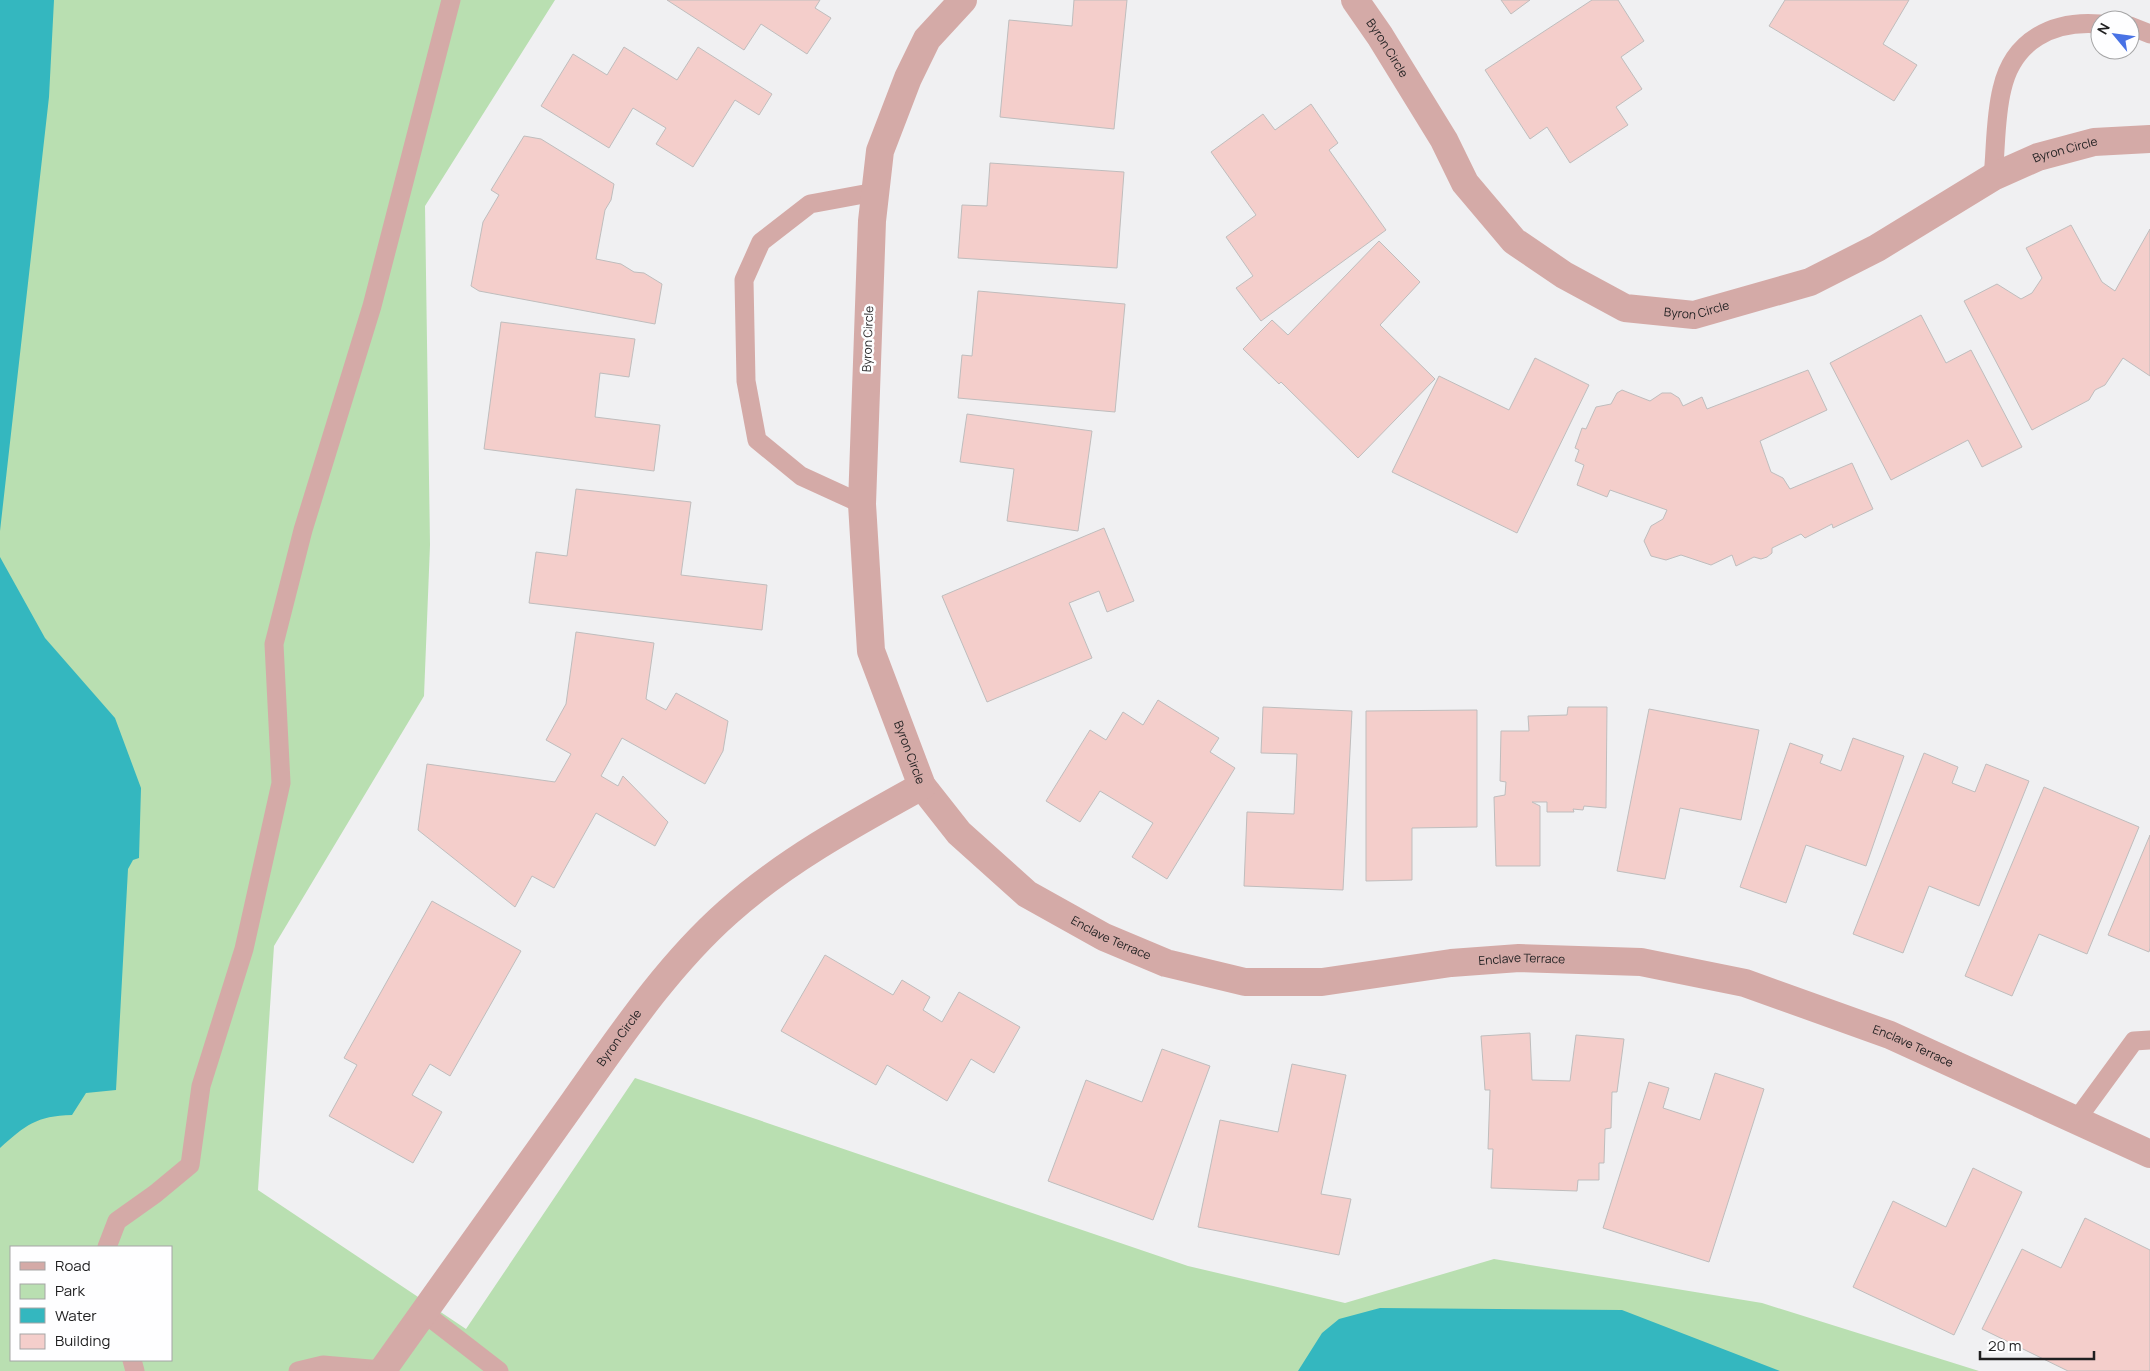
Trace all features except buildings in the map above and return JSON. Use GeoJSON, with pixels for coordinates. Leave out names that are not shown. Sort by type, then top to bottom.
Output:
{"type":"FeatureCollection","features":[{"type":"Feature","properties":{"kind":"street","name":"Byron Circle"},"geometry":{"type":"LineString","coordinates":[[382,1371],[633,1018],[688,953],[727,912],[764,882],[861,820],[922,786],[871,651],[862,504],[872,221],[880,151],[908,78],[927,39],[963,0]]}},
{"type":"Feature","properties":{"kind":"street","name":"Byron Circle"},"geometry":{"type":"LineString","coordinates":[[1355,0],[1380,36],[1444,140],[1465,183],[1514,241],[1564,275],[1625,308],[1694,315],[1810,282],[1877,248],[1993,177],[2038,156],[2094,142],[2150,139]]}},
{"type":"Feature","properties":{"kind":"street","name":"Enclave Terrace"},"geometry":{"type":"LineString","coordinates":[[922,786],[959,832],[1027,894],[1104,937],[1166,963],[1244,982],[1322,982],[1441,964],[1519,958],[1641,962],[1745,984],[1890,1035],[2150,1154]]}},
{"type":"Feature","properties":{"kind":"lane"},"geometry":{"type":"LineString","coordinates":[[107,1246],[117,1221],[155,1194],[190,1165],[201,1086],[244,949],[281,782],[274,644],[302,530],[372,306],[451,0]]}},
{"type":"Feature","properties":{"kind":"lane"},"geometry":{"type":"LineString","coordinates":[[1993,177],[2002,88],[2016,56],[2042,32],[2083,22],[2090,23]]}},
{"type":"Feature","properties":{"kind":"lane"},"geometry":{"type":"LineString","coordinates":[[862,504],[801,476],[757,440],[746,381],[744,280],[761,242],[810,204],[875,192]]}},
{"type":"Feature","properties":{"kind":"lane"},"geometry":{"type":"LineString","coordinates":[[2077,1119],[2134,1041],[2150,1040]]}},
{"type":"Feature","properties":{"kind":"lane"},"geometry":{"type":"LineString","coordinates":[[424,1313],[499,1371]]}},
{"type":"Feature","properties":{"kind":"lane"},"geometry":{"type":"LineString","coordinates":[[298,1371],[323,1365],[382,1371]]}},
{"type":"Feature","properties":{"kind":"green space"},"geometry":{"type":"Polygon","coordinates":[[[0,0],[555,0],[425,206],[430,545],[424,696],[274,946],[258,1190],[466,1329],[635,1078],[1188,1266],[1345,1303],[1494,1259],[1762,1303],[1979,1371],[0,1371],[0,0]]]}},
{"type":"Feature","properties":{"kind":"water"},"geometry":{"type":"Polygon","coordinates":[[[0,0],[54,0],[49,97],[0,531],[0,0]]]}},
{"type":"Feature","properties":{"kind":"water"},"geometry":{"type":"Polygon","coordinates":[[[0,557],[45,638],[115,718],[141,788],[139,858],[133,860],[128,869],[116,1090],[86,1093],[72,1115],[49,1117],[32,1123],[0,1148],[0,557]]]}},
{"type":"Feature","properties":{"kind":"water"},"geometry":{"type":"Polygon","coordinates":[[[1380,1308],[1622,1310],[1780,1371],[1298,1371],[1322,1333],[1339,1319],[1380,1308]]]}}]}
